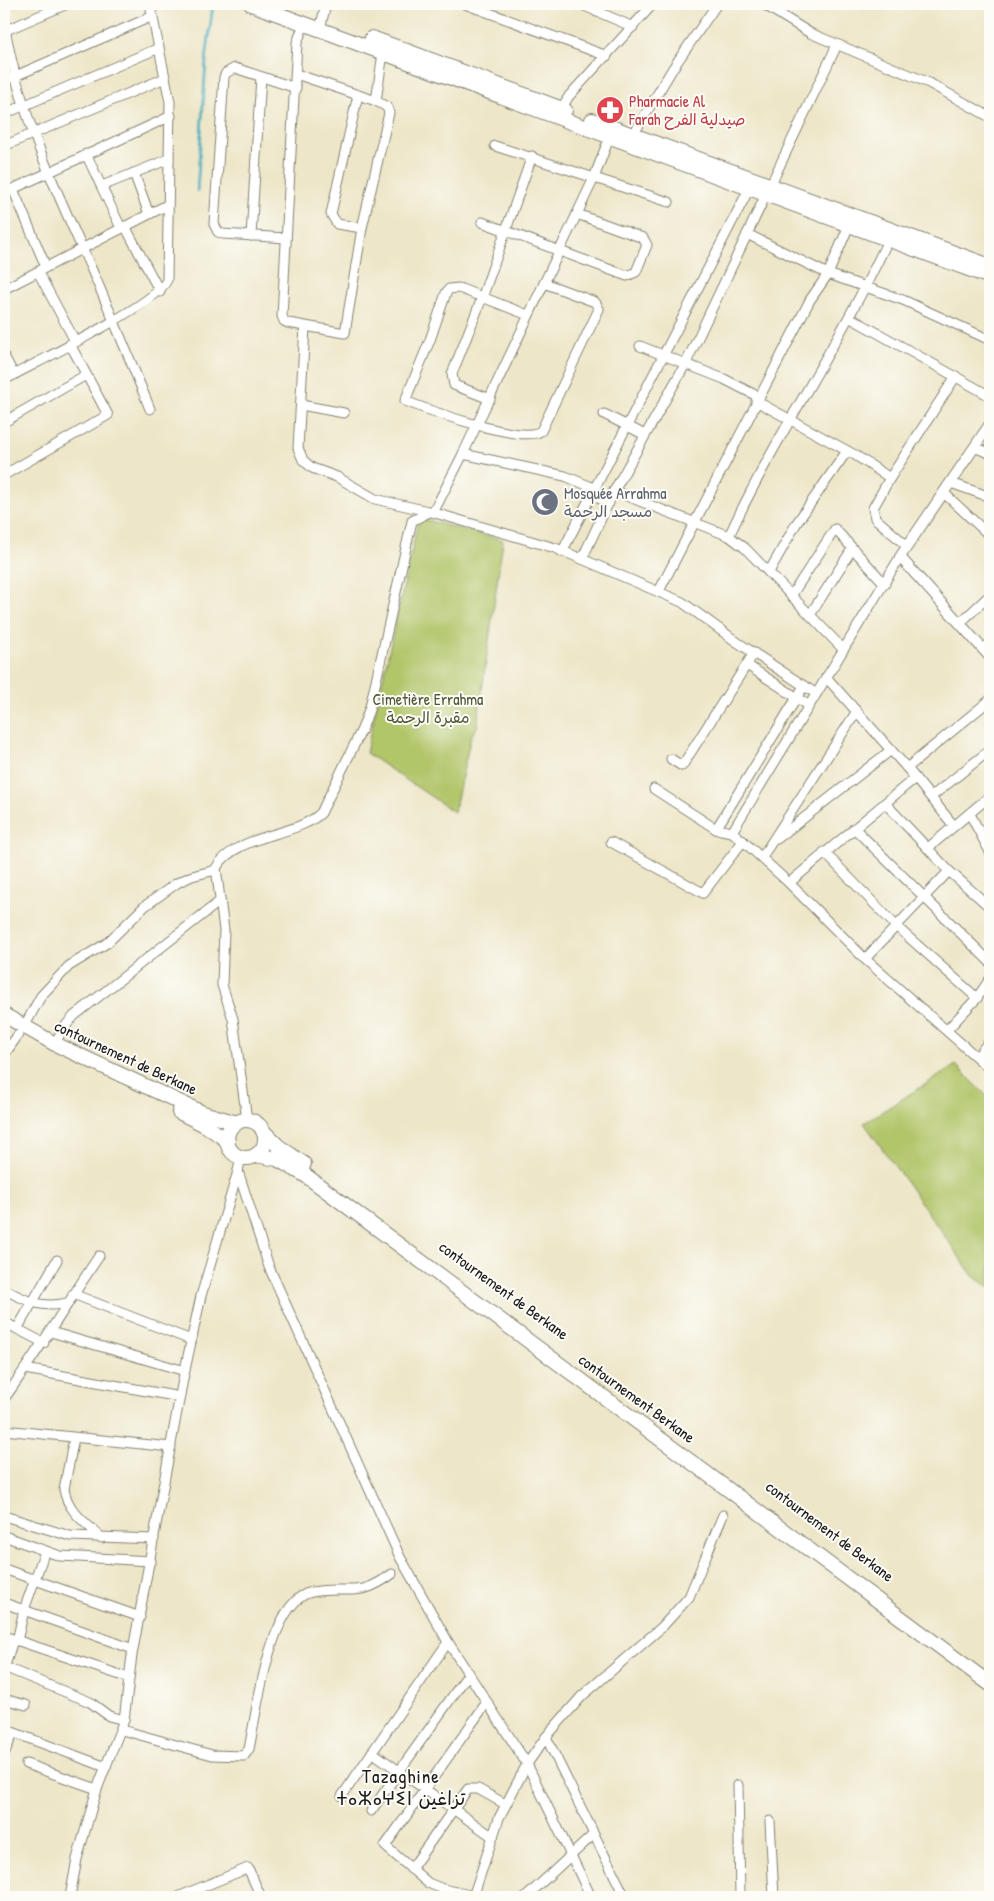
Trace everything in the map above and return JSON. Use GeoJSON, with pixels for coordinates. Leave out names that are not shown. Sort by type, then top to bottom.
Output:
{"type":"FeatureCollection","features":[{"type":"Feature","properties":{"kind":"highway"},"geometry":{"type":"LineString","coordinates":[[251,4],[304,24],[322,25],[560,113],[749,189],[768,190]]}},
{"type":"Feature","properties":{"kind":"highway"},"geometry":{"type":"LineString","coordinates":[[278,4],[383,53],[560,113]]}},
{"type":"Feature","properties":{"kind":"highway"},"geometry":{"type":"LineString","coordinates":[[611,132],[633,135],[768,190],[851,221],[990,266]]}},
{"type":"Feature","properties":{"kind":"highway"},"geometry":{"type":"LineString","coordinates":[[851,221],[888,240],[990,278]]}},
{"type":"Feature","properties":{"kind":"highway","name":"contournement de Berkane"},"geometry":{"type":"LineString","coordinates":[[4,1015],[21,1031],[55,1044],[211,1116],[242,1122]]}},
{"type":"Feature","properties":{"kind":"highway"},"geometry":{"type":"LineString","coordinates":[[4,1026],[21,1031],[199,1122],[228,1141]]}},
{"type":"Feature","properties":{"kind":"highway"},"geometry":{"type":"LineString","coordinates":[[242,1122],[257,1123],[263,1131],[263,1147],[256,1155],[241,1157],[232,1151],[228,1141],[230,1131],[242,1122]]}},
{"type":"Feature","properties":{"kind":"highway","name":"contournement de Berkane"},"geometry":{"type":"LineString","coordinates":[[263,1131],[286,1152],[990,1672]]}},
{"type":"Feature","properties":{"kind":"highway","name":"contournement Berkane"},"geometry":{"type":"LineString","coordinates":[[256,1155],[277,1159],[305,1175],[990,1684]]}},
{"type":"Feature","properties":{"kind":"street"},"geometry":{"type":"LineString","coordinates":[[67,4],[4,27],[23,106],[48,174],[115,320],[150,409]]}},
{"type":"Feature","properties":{"kind":"street"},"geometry":{"type":"LineString","coordinates":[[4,380],[115,320],[160,292],[167,280],[167,206],[171,116],[150,4]]}},
{"type":"Feature","properties":{"kind":"street"},"geometry":{"type":"LineString","coordinates":[[322,25],[326,4]]}},
{"type":"Feature","properties":{"kind":"street"},"geometry":{"type":"LineString","coordinates":[[465,4],[607,56]]}},
{"type":"Feature","properties":{"kind":"street"},"geometry":{"type":"LineString","coordinates":[[580,4],[633,27]]}},
{"type":"Feature","properties":{"kind":"street"},"geometry":{"type":"LineString","coordinates":[[597,12],[604,4]]}},
{"type":"Feature","properties":{"kind":"street"},"geometry":{"type":"LineString","coordinates":[[560,113],[569,96],[653,4]]}},
{"type":"Feature","properties":{"kind":"street"},"geometry":{"type":"LineString","coordinates":[[633,135],[673,68],[717,4]]}},
{"type":"Feature","properties":{"kind":"street"},"geometry":{"type":"LineString","coordinates":[[763,4],[794,25],[929,83],[990,117]]}},
{"type":"Feature","properties":{"kind":"street"},"geometry":{"type":"LineString","coordinates":[[4,81],[153,16]]}},
{"type":"Feature","properties":{"kind":"street"},"geometry":{"type":"LineString","coordinates":[[296,74],[376,101],[387,107],[389,113],[362,228],[345,333],[288,323],[284,321],[282,316],[297,43],[304,24]]}},
{"type":"Feature","properties":{"kind":"street"},"geometry":{"type":"LineString","coordinates":[[582,559],[614,491],[686,363],[837,45]]}},
{"type":"Feature","properties":{"kind":"street"},"geometry":{"type":"LineString","coordinates":[[4,114],[159,48]]}},
{"type":"Feature","properties":{"kind":"street"},"geometry":{"type":"LineString","coordinates":[[376,101],[383,53]]}},
{"type":"Feature","properties":{"kind":"street"},"geometry":{"type":"LineString","coordinates":[[286,238],[223,234],[218,232],[214,224],[226,72],[235,68],[296,88]]}},
{"type":"Feature","properties":{"kind":"street"},"geometry":{"type":"LineString","coordinates":[[251,236],[262,77]]}},
{"type":"Feature","properties":{"kind":"street"},"geometry":{"type":"LineString","coordinates":[[4,146],[165,78]]}},
{"type":"Feature","properties":{"kind":"street"},"geometry":{"type":"LineString","coordinates":[[358,95],[331,214],[337,224],[362,228]]}},
{"type":"Feature","properties":{"kind":"street"},"geometry":{"type":"LineString","coordinates":[[4,193],[171,116]]}},
{"type":"Feature","properties":{"kind":"street"},"geometry":{"type":"LineString","coordinates":[[242,1122],[233,1019],[222,985],[224,930],[216,870],[218,865],[234,851],[268,834],[309,821],[321,813],[362,729],[370,707],[412,521],[435,509],[440,501],[478,426],[528,315],[594,178],[611,132]]}},
{"type":"Feature","properties":{"kind":"street"},"geometry":{"type":"LineString","coordinates":[[495,146],[532,156],[669,202]]}},
{"type":"Feature","properties":{"kind":"street"},"geometry":{"type":"LineString","coordinates":[[86,154],[123,227],[160,292]]}},
{"type":"Feature","properties":{"kind":"street"},"geometry":{"type":"LineString","coordinates":[[490,399],[454,385],[452,374],[482,298],[532,156]]}},
{"type":"Feature","properties":{"kind":"street"},"geometry":{"type":"LineString","coordinates":[[102,186],[169,159]]}},
{"type":"Feature","properties":{"kind":"street"},"geometry":{"type":"LineString","coordinates":[[134,173],[150,214]]}},
{"type":"Feature","properties":{"kind":"street"},"geometry":{"type":"LineString","coordinates":[[13,189],[46,267]]}},
{"type":"Feature","properties":{"kind":"street"},"geometry":{"type":"LineString","coordinates":[[562,552],[749,189]]}},
{"type":"Feature","properties":{"kind":"street"},"geometry":{"type":"LineString","coordinates":[[5,286],[38,272],[167,206]]}},
{"type":"Feature","properties":{"kind":"street"},"geometry":{"type":"LineString","coordinates":[[482,222],[627,276],[636,272],[646,245],[643,238],[577,214]]}},
{"type":"Feature","properties":{"kind":"street"},"geometry":{"type":"LineString","coordinates":[[660,591],[810,300],[828,274],[851,221]]}},
{"type":"Feature","properties":{"kind":"street"},"geometry":{"type":"LineString","coordinates":[[747,234],[828,274],[903,300],[990,340]]}},
{"type":"Feature","properties":{"kind":"street"},"geometry":{"type":"LineString","coordinates":[[730,536],[747,499],[790,419],[867,286],[888,240]]}},
{"type":"Feature","properties":{"kind":"street"},"geometry":{"type":"LineString","coordinates":[[4,475],[108,415],[86,375],[73,343],[38,272]]}},
{"type":"Feature","properties":{"kind":"street"},"geometry":{"type":"LineString","coordinates":[[528,315],[459,288],[449,289],[446,292],[430,340],[405,401],[478,426],[532,435],[541,431],[600,309],[595,302],[544,283]]}},
{"type":"Feature","properties":{"kind":"street"},"geometry":{"type":"LineString","coordinates":[[849,317],[990,396]]}},
{"type":"Feature","properties":{"kind":"street"},"geometry":{"type":"LineString","coordinates":[[305,327],[298,448],[303,460],[312,468],[337,477],[375,498],[428,511],[562,552],[660,591],[682,602],[815,693]]}},
{"type":"Feature","properties":{"kind":"street"},"geometry":{"type":"LineString","coordinates":[[640,346],[686,363],[758,399],[890,478]]}},
{"type":"Feature","properties":{"kind":"street"},"geometry":{"type":"LineString","coordinates":[[4,356],[14,374]]}},
{"type":"Feature","properties":{"kind":"street"},"geometry":{"type":"LineString","coordinates":[[4,422],[86,375]]}},
{"type":"Feature","properties":{"kind":"street"},"geometry":{"type":"LineString","coordinates":[[907,546],[872,513],[875,503],[890,478],[956,376]]}},
{"type":"Feature","properties":{"kind":"street"},"geometry":{"type":"LineString","coordinates":[[301,405],[344,413]]}},
{"type":"Feature","properties":{"kind":"street"},"geometry":{"type":"LineString","coordinates":[[604,414],[645,435]]}},
{"type":"Feature","properties":{"kind":"street"},"geometry":{"type":"LineString","coordinates":[[732,832],[815,693],[885,584],[900,557],[976,448],[990,424]]}},
{"type":"Feature","properties":{"kind":"street"},"geometry":{"type":"LineString","coordinates":[[976,448],[990,453]]}},
{"type":"Feature","properties":{"kind":"street"},"geometry":{"type":"LineString","coordinates":[[769,572],[796,524],[846,452]]}},
{"type":"Feature","properties":{"kind":"street"},"geometry":{"type":"LineString","coordinates":[[463,454],[566,476],[609,503]]}},
{"type":"Feature","properties":{"kind":"street"},"geometry":{"type":"LineString","coordinates":[[951,483],[990,497]]}},
{"type":"Feature","properties":{"kind":"street"},"geometry":{"type":"LineString","coordinates":[[614,491],[730,536],[769,572],[844,649]]}},
{"type":"Feature","properties":{"kind":"street"},"geometry":{"type":"LineString","coordinates":[[944,493],[990,536]]}},
{"type":"Feature","properties":{"kind":"street"},"geometry":{"type":"LineString","coordinates":[[791,596],[835,529],[885,584]]}},
{"type":"Feature","properties":{"kind":"street"},"geometry":{"type":"LineString","coordinates":[[810,615],[852,549]]}},
{"type":"Feature","properties":{"kind":"street"},"geometry":{"type":"LineString","coordinates":[[900,557],[960,623],[988,650]]}},
{"type":"Feature","properties":{"kind":"street"},"geometry":{"type":"LineString","coordinates":[[960,623],[990,594]]}},
{"type":"Feature","properties":{"kind":"street"},"geometry":{"type":"LineString","coordinates":[[671,759],[682,766],[754,653]]}},
{"type":"Feature","properties":{"kind":"street"},"geometry":{"type":"LineString","coordinates":[[747,665],[808,705]]}},
{"type":"Feature","properties":{"kind":"street"},"geometry":{"type":"LineString","coordinates":[[826,677],[908,768],[954,826]]}},
{"type":"Feature","properties":{"kind":"street"},"geometry":{"type":"LineString","coordinates":[[716,829],[804,686]]}},
{"type":"Feature","properties":{"kind":"street"},"geometry":{"type":"LineString","coordinates":[[908,768],[990,700]]}},
{"type":"Feature","properties":{"kind":"street"},"geometry":{"type":"LineString","coordinates":[[762,857],[857,711]]}},
{"type":"Feature","properties":{"kind":"street"},"geometry":{"type":"LineString","coordinates":[[773,842],[892,750]]}},
{"type":"Feature","properties":{"kind":"street"},"geometry":{"type":"LineString","coordinates":[[931,797],[990,750]]}},
{"type":"Feature","properties":{"kind":"street"},"geometry":{"type":"LineString","coordinates":[[789,882],[915,778]]}},
{"type":"Feature","properties":{"kind":"street"},"geometry":{"type":"LineString","coordinates":[[654,789],[716,829],[732,832],[744,841],[789,882],[865,959],[990,1069]]}},
{"type":"Feature","properties":{"kind":"street"},"geometry":{"type":"LineString","coordinates":[[928,848],[990,796]]}},
{"type":"Feature","properties":{"kind":"street"},"geometry":{"type":"LineString","coordinates":[[884,803],[949,871],[990,907]]}},
{"type":"Feature","properties":{"kind":"street"},"geometry":{"type":"LineString","coordinates":[[970,814],[990,852]]}},
{"type":"Feature","properties":{"kind":"street"},"geometry":{"type":"LineString","coordinates":[[854,828],[990,962]]}},
{"type":"Feature","properties":{"kind":"street"},"geometry":{"type":"LineString","coordinates":[[611,842],[703,892],[744,841]]}},
{"type":"Feature","properties":{"kind":"street"},"geometry":{"type":"LineString","coordinates":[[824,852],[897,926],[977,998]]}},
{"type":"Feature","properties":{"kind":"street"},"geometry":{"type":"LineString","coordinates":[[4,1055],[42,996],[69,966],[107,943],[145,906],[177,883],[192,876],[216,870]]}},
{"type":"Feature","properties":{"kind":"street"},"geometry":{"type":"LineString","coordinates":[[865,959],[949,871]]}},
{"type":"Feature","properties":{"kind":"street"},"geometry":{"type":"LineString","coordinates":[[55,1044],[62,1030],[74,1016],[220,901]]}},
{"type":"Feature","properties":{"kind":"street"},"geometry":{"type":"LineString","coordinates":[[947,1030],[977,998],[990,979]]}},
{"type":"Feature","properties":{"kind":"street"},"geometry":{"type":"LineString","coordinates":[[977,1057],[990,1040]]}},
{"type":"Feature","properties":{"kind":"street"},"geometry":{"type":"LineString","coordinates":[[70,1897],[77,1859],[97,1789],[122,1730],[133,1649],[200,1296],[241,1157]]}},
{"type":"Feature","properties":{"kind":"street"},"geometry":{"type":"LineString","coordinates":[[238,1171],[261,1243],[289,1313],[400,1557],[448,1642],[527,1764],[591,1897]]}},
{"type":"Feature","properties":{"kind":"street"},"geometry":{"type":"LineString","coordinates":[[4,1399],[44,1343],[67,1303],[99,1256]]}},
{"type":"Feature","properties":{"kind":"street"},"geometry":{"type":"LineString","coordinates":[[17,1329],[57,1260]]}},
{"type":"Feature","properties":{"kind":"street"},"geometry":{"type":"LineString","coordinates":[[4,1289],[31,1304],[51,1306],[67,1303]]}},
{"type":"Feature","properties":{"kind":"street"},"geometry":{"type":"LineString","coordinates":[[73,1294],[191,1340]]}},
{"type":"Feature","properties":{"kind":"street"},"geometry":{"type":"LineString","coordinates":[[4,1322],[44,1343]]}},
{"type":"Feature","properties":{"kind":"street"},"geometry":{"type":"LineString","coordinates":[[50,1332],[185,1371]]}},
{"type":"Feature","properties":{"kind":"street"},"geometry":{"type":"LineString","coordinates":[[26,1369],[180,1397]]}},
{"type":"Feature","properties":{"kind":"street"},"geometry":{"type":"LineString","coordinates":[[4,1430],[171,1447]]}},
{"type":"Feature","properties":{"kind":"street"},"geometry":{"type":"LineString","coordinates":[[74,1438],[64,1489],[65,1495],[72,1510],[102,1538]]}},
{"type":"Feature","properties":{"kind":"street"},"geometry":{"type":"LineString","coordinates":[[487,1702],[385,1846],[428,1883],[442,1889],[474,1896],[505,1804],[527,1764],[546,1737],[582,1696],[662,1627],[689,1597],[723,1515]]}},
{"type":"Feature","properties":{"kind":"street"},"geometry":{"type":"LineString","coordinates":[[4,1516],[70,1536],[154,1539]]}},
{"type":"Feature","properties":{"kind":"street"},"geometry":{"type":"LineString","coordinates":[[4,1536],[70,1558],[151,1561]]}},
{"type":"Feature","properties":{"kind":"street"},"geometry":{"type":"LineString","coordinates":[[46,1551],[4,1668],[90,1702],[109,1716],[124,1720]]}},
{"type":"Feature","properties":{"kind":"street"},"geometry":{"type":"LineString","coordinates":[[4,1569],[140,1616]]}},
{"type":"Feature","properties":{"kind":"street"},"geometry":{"type":"LineString","coordinates":[[122,1730],[212,1755],[244,1756],[249,1749],[273,1637],[286,1610],[305,1593],[362,1590],[377,1585],[392,1574]]}},
{"type":"Feature","properties":{"kind":"street"},"geometry":{"type":"LineString","coordinates":[[4,1603],[133,1649]]}},
{"type":"Feature","properties":{"kind":"street"},"geometry":{"type":"LineString","coordinates":[[4,1636],[129,1678]]}},
{"type":"Feature","properties":{"kind":"street"},"geometry":{"type":"LineString","coordinates":[[342,1796],[448,1642]]}},
{"type":"Feature","properties":{"kind":"street"},"geometry":{"type":"LineString","coordinates":[[371,1810],[468,1673]]}},
{"type":"Feature","properties":{"kind":"street"},"geometry":{"type":"LineString","coordinates":[[4,1699],[26,1705]]}},
{"type":"Feature","properties":{"kind":"street"},"geometry":{"type":"LineString","coordinates":[[4,1729],[106,1767]]}},
{"type":"Feature","properties":{"kind":"street"},"geometry":{"type":"LineString","coordinates":[[4,1754],[13,1733]]}},
{"type":"Feature","properties":{"kind":"street"},"geometry":{"type":"LineString","coordinates":[[546,1737],[625,1897]]}},
{"type":"Feature","properties":{"kind":"street"},"geometry":{"type":"LineString","coordinates":[[372,1752],[493,1837]]}},
{"type":"Feature","properties":{"kind":"street"},"geometry":{"type":"LineString","coordinates":[[26,1764],[97,1789]]}},
{"type":"Feature","properties":{"kind":"street"},"geometry":{"type":"LineString","coordinates":[[738,1784],[740,1897]]}},
{"type":"Feature","properties":{"kind":"street"},"geometry":{"type":"LineString","coordinates":[[411,1869],[451,1809],[468,1789],[472,1788],[505,1804]]}},
{"type":"Feature","properties":{"kind":"street"},"geometry":{"type":"LineString","coordinates":[[770,1822],[774,1897]]}},
{"type":"Feature","properties":{"kind":"street"},"geometry":{"type":"LineString","coordinates":[[526,1897],[594,1834]]}},
{"type":"Feature","properties":{"kind":"street"},"geometry":{"type":"LineString","coordinates":[[178,1897],[248,1868],[262,1897]]}},
{"type":"Feature","properties":{"kind":"green space","name":"Cimetière Errahma مقبرة الرحمة"},"geometry":{"type":"Polygon","coordinates":[[[419,518],[503,540],[477,727],[471,736],[454,812],[366,753],[419,518]]]}},
{"type":"Feature","properties":{"kind":"green space"},"geometry":{"type":"Polygon","coordinates":[[[956,1065],[990,1099],[990,1288],[973,1276],[864,1123],[956,1065]]]}},
{"type":"Feature","properties":{"kind":"waterway"},"geometry":{"type":"LineString","coordinates":[[197,191],[206,61],[213,4]]}},
{"type":"Feature","properties":{"kind":"place","name":"Pharmacie Al Farah صيدلية الفرح"},"geometry":{"type":"Point","coordinates":[610,110]}},
{"type":"Feature","properties":{"kind":"place","name":"Mosquée Arrahma مسجد الرحمة"},"geometry":{"type":"Point","coordinates":[545,502]}},
{"type":"Feature","properties":{"kind":"district","name":"Tazaghine ⵜⴰⵣⴰⵖⵉⵏ تزاغين"},"geometry":{"type":"Point","coordinates":[401,1787]}}]}
